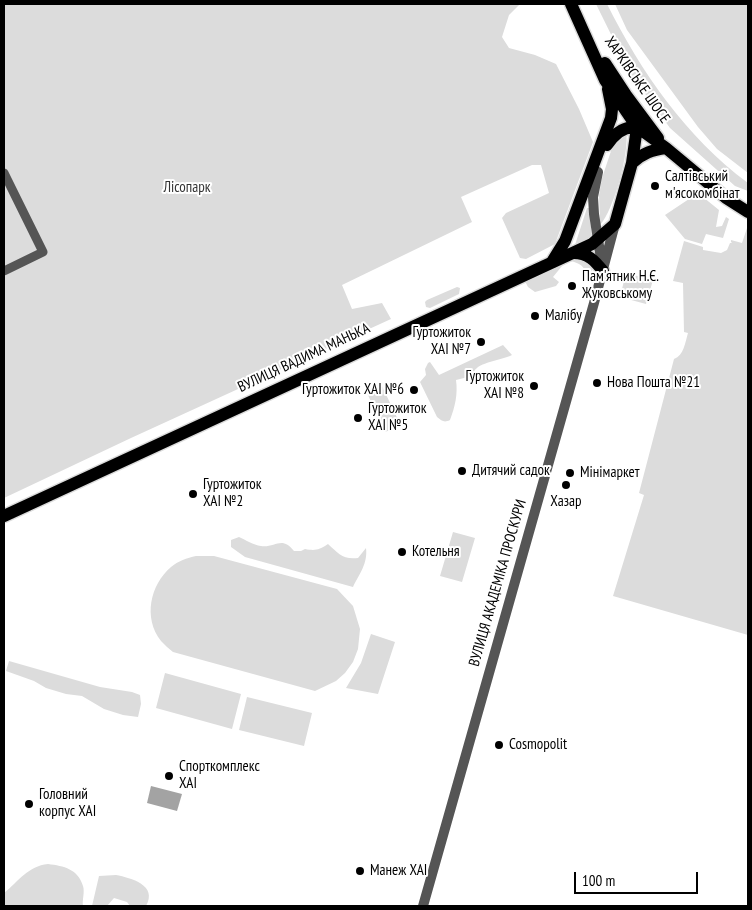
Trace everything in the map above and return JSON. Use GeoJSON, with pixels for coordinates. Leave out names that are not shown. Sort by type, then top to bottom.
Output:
{"type":"FeatureCollection","features":[{"type":"Feature","properties":{"kind":"main road","name":"ХАРКІВСЬКЕ ШОСЕ"},"geometry":{"type":"LineString","coordinates":[[571,4],[605,80],[637,127],[663,144],[726,198],[748,212]]}},
{"type":"Feature","properties":{"kind":"main road","name":"ХАРКІВСЬКЕ ШОСЕ"},"geometry":{"type":"LineString","coordinates":[[583,29],[626,95],[663,144]]}},
{"type":"Feature","properties":{"kind":"main road"},"geometry":{"type":"LineString","coordinates":[[605,80],[612,113],[608,145]]}},
{"type":"Feature","properties":{"kind":"main road","name":"ВУЛИЦЯ АКАДЕМІКА ПРОСКУРИ"},"geometry":{"type":"LineString","coordinates":[[615,224],[632,163],[637,127],[626,95]]}},
{"type":"Feature","properties":{"kind":"main road"},"geometry":{"type":"LineString","coordinates":[[552,262],[565,241],[612,113]]}},
{"type":"Feature","properties":{"kind":"main road"},"geometry":{"type":"LineString","coordinates":[[552,262],[562,253],[569,242],[608,145],[615,133],[637,127]]}},
{"type":"Feature","properties":{"kind":"main road"},"geometry":{"type":"LineString","coordinates":[[632,163],[641,154],[663,144]]}},
{"type":"Feature","properties":{"kind":"main road","name":"ВУЛИЦЯ ВАДИМА МАНЬКА"},"geometry":{"type":"LineString","coordinates":[[4,516],[574,253],[598,239],[615,224]]}},
{"type":"Feature","properties":{"kind":"main road"},"geometry":{"type":"LineString","coordinates":[[574,253],[581,253],[591,257],[603,271]]}},
{"type":"Feature","properties":{"kind":"street"},"geometry":{"type":"LineString","coordinates":[[598,172],[594,197],[603,271]]}},
{"type":"Feature","properties":{"kind":"street"},"geometry":{"type":"LineString","coordinates":[[4,173],[43,252],[4,271]]}},
{"type":"Feature","properties":{"kind":"street","name":"ВУЛИЦЯ АКАДЕМІКА ПРОСКУРИ"},"geometry":{"type":"LineString","coordinates":[[423,906],[615,224]]}},
{"type":"Feature","properties":{"kind":"green space","name":"Лісопарк"},"geometry":{"type":"Polygon","coordinates":[[[4,4],[520,4],[509,15],[502,37],[509,48],[535,55],[556,64],[593,142],[555,244],[526,259],[520,258],[502,218],[506,213],[549,193],[541,165],[532,165],[461,197],[472,222],[342,285],[352,309],[382,303],[391,319],[4,498],[4,4]]]}},
{"type":"Feature","properties":{"kind":"green space"},"geometry":{"type":"Polygon","coordinates":[[[596,4],[607,4],[635,54],[667,102],[705,145],[748,183],[748,191],[735,186],[670,128],[630,73],[596,4]]]}},
{"type":"Feature","properties":{"kind":"green space"},"geometry":{"type":"Polygon","coordinates":[[[615,4],[748,4],[748,173],[717,149],[698,127],[627,30],[615,4]]]}},
{"type":"Feature","properties":{"kind":"green space"},"geometry":{"type":"Polygon","coordinates":[[[626,131],[626,152],[620,180],[611,207],[600,225],[599,195],[602,178],[614,142],[626,131]]]}},
{"type":"Feature","properties":{"kind":"green space"},"geometry":{"type":"Polygon","coordinates":[[[698,193],[719,210],[716,227],[722,226],[726,217],[729,219],[723,238],[706,234],[702,244],[685,239],[665,215],[698,193]]]}},
{"type":"Feature","properties":{"kind":"green space"},"geometry":{"type":"Polygon","coordinates":[[[587,208],[589,208],[592,236],[575,245],[587,208]]]}},
{"type":"Feature","properties":{"kind":"green space"},"geometry":{"type":"Polygon","coordinates":[[[748,225],[748,635],[613,596],[644,495],[639,493],[674,359],[682,352],[688,333],[684,332],[683,283],[673,281],[684,241],[703,247],[703,250],[721,253],[727,250],[730,243],[732,243],[731,240],[742,243],[748,225]]]}},
{"type":"Feature","properties":{"kind":"green space"},"geometry":{"type":"Polygon","coordinates":[[[582,257],[591,264],[590,278],[581,265],[570,261],[582,257]]]}},
{"type":"Feature","properties":{"kind":"green space"},"geometry":{"type":"Polygon","coordinates":[[[559,265],[562,266],[553,277],[559,282],[556,286],[535,292],[528,287],[525,281],[559,265]]]}},
{"type":"Feature","properties":{"kind":"green space"},"geometry":{"type":"Polygon","coordinates":[[[626,273],[653,280],[646,304],[620,297],[626,273]]]}},
{"type":"Feature","properties":{"kind":"green space"},"geometry":{"type":"Polygon","coordinates":[[[457,287],[460,288],[459,294],[430,308],[426,307],[425,302],[427,300],[457,287]]]}},
{"type":"Feature","properties":{"kind":"green space"},"geometry":{"type":"Polygon","coordinates":[[[503,345],[512,355],[479,367],[472,376],[456,380],[456,400],[450,420],[443,421],[437,417],[420,382],[426,375],[425,369],[428,363],[430,362],[439,375],[503,345]]]}},
{"type":"Feature","properties":{"kind":"green space"},"geometry":{"type":"Polygon","coordinates":[[[382,386],[401,426],[385,432],[367,393],[382,386]]]}},
{"type":"Feature","properties":{"kind":"green space"},"geometry":{"type":"Polygon","coordinates":[[[453,532],[475,538],[462,582],[440,576],[453,532]]]}},
{"type":"Feature","properties":{"kind":"green space"},"geometry":{"type":"Polygon","coordinates":[[[239,537],[252,544],[261,546],[278,543],[286,544],[294,551],[305,549],[317,550],[328,544],[341,555],[348,558],[358,558],[366,548],[366,559],[353,587],[245,557],[231,547],[231,540],[239,537]]]}},
{"type":"Feature","properties":{"kind":"green space"},"geometry":{"type":"Polygon","coordinates":[[[196,556],[214,556],[337,589],[353,606],[360,629],[358,649],[353,662],[345,673],[336,681],[315,691],[173,652],[161,641],[155,632],[152,622],[151,602],[158,583],[164,574],[177,563],[196,556]]]}},
{"type":"Feature","properties":{"kind":"green space"},"geometry":{"type":"Polygon","coordinates":[[[371,634],[395,642],[378,694],[346,688],[361,663],[371,634]]]}},
{"type":"Feature","properties":{"kind":"green space"},"geometry":{"type":"Polygon","coordinates":[[[9,661],[100,687],[140,695],[141,704],[138,717],[104,709],[82,696],[66,694],[46,688],[34,681],[6,671],[9,661]]]}},
{"type":"Feature","properties":{"kind":"green space"},"geometry":{"type":"Polygon","coordinates":[[[165,673],[241,694],[232,729],[156,708],[165,673]]]}},
{"type":"Feature","properties":{"kind":"green space"},"geometry":{"type":"Polygon","coordinates":[[[247,697],[312,713],[304,746],[239,730],[247,697]]]}},
{"type":"Feature","properties":{"kind":"green space"},"geometry":{"type":"Polygon","coordinates":[[[48,864],[70,869],[78,876],[84,888],[83,906],[4,906],[4,893],[29,871],[48,864]]]}},
{"type":"Feature","properties":{"kind":"green space"},"geometry":{"type":"Polygon","coordinates":[[[116,875],[129,878],[146,888],[149,899],[146,906],[130,906],[127,902],[114,898],[107,906],[92,906],[99,876],[116,875]]]}},
{"type":"Feature","properties":{"kind":"shaded area"},"geometry":{"type":"Polygon","coordinates":[[[151,786],[182,794],[177,811],[147,803],[151,786]]]}},
{"type":"Feature","properties":{"kind":"place","name":"Салтівський м'ясокомбінат"},"geometry":{"type":"Point","coordinates":[655,186]}},
{"type":"Feature","properties":{"kind":"place","name":"Пам'ятник Н.Є. Жуковському"},"geometry":{"type":"Point","coordinates":[572,286]}},
{"type":"Feature","properties":{"kind":"place","name":"Малібу"},"geometry":{"type":"Point","coordinates":[535,316]}},
{"type":"Feature","properties":{"kind":"place","name":"Гуртожиток ХАІ №7"},"geometry":{"type":"Point","coordinates":[481,342]}},
{"type":"Feature","properties":{"kind":"place","name":"Нова Пошта №21"},"geometry":{"type":"Point","coordinates":[597,383]}},
{"type":"Feature","properties":{"kind":"place","name":"Гуртожиток ХАІ №8"},"geometry":{"type":"Point","coordinates":[534,386]}},
{"type":"Feature","properties":{"kind":"place","name":"Гуртожиток ХАІ №6"},"geometry":{"type":"Point","coordinates":[414,390]}},
{"type":"Feature","properties":{"kind":"place","name":"Гуртожиток ХАІ №5"},"geometry":{"type":"Point","coordinates":[358,418]}},
{"type":"Feature","properties":{"kind":"place","name":"Дитячий садок"},"geometry":{"type":"Point","coordinates":[462,471]}},
{"type":"Feature","properties":{"kind":"place","name":"Мінімаркет"},"geometry":{"type":"Point","coordinates":[570,473]}},
{"type":"Feature","properties":{"kind":"place","name":"Хазар"},"geometry":{"type":"Point","coordinates":[566,485]}},
{"type":"Feature","properties":{"kind":"place","name":"Гуртожиток ХАІ №2"},"geometry":{"type":"Point","coordinates":[193,494]}},
{"type":"Feature","properties":{"kind":"place","name":"Котельня"},"geometry":{"type":"Point","coordinates":[402,552]}},
{"type":"Feature","properties":{"kind":"place","name":"Cosmopolit"},"geometry":{"type":"Point","coordinates":[499,745]}},
{"type":"Feature","properties":{"kind":"place","name":"Спорткомплекс ХАІ"},"geometry":{"type":"Point","coordinates":[169,776]}},
{"type":"Feature","properties":{"kind":"place","name":"Головний корпус ХАІ"},"geometry":{"type":"Point","coordinates":[29,804]}},
{"type":"Feature","properties":{"kind":"place","name":"Манеж ХАІ"},"geometry":{"type":"Point","coordinates":[360,871]}}]}
